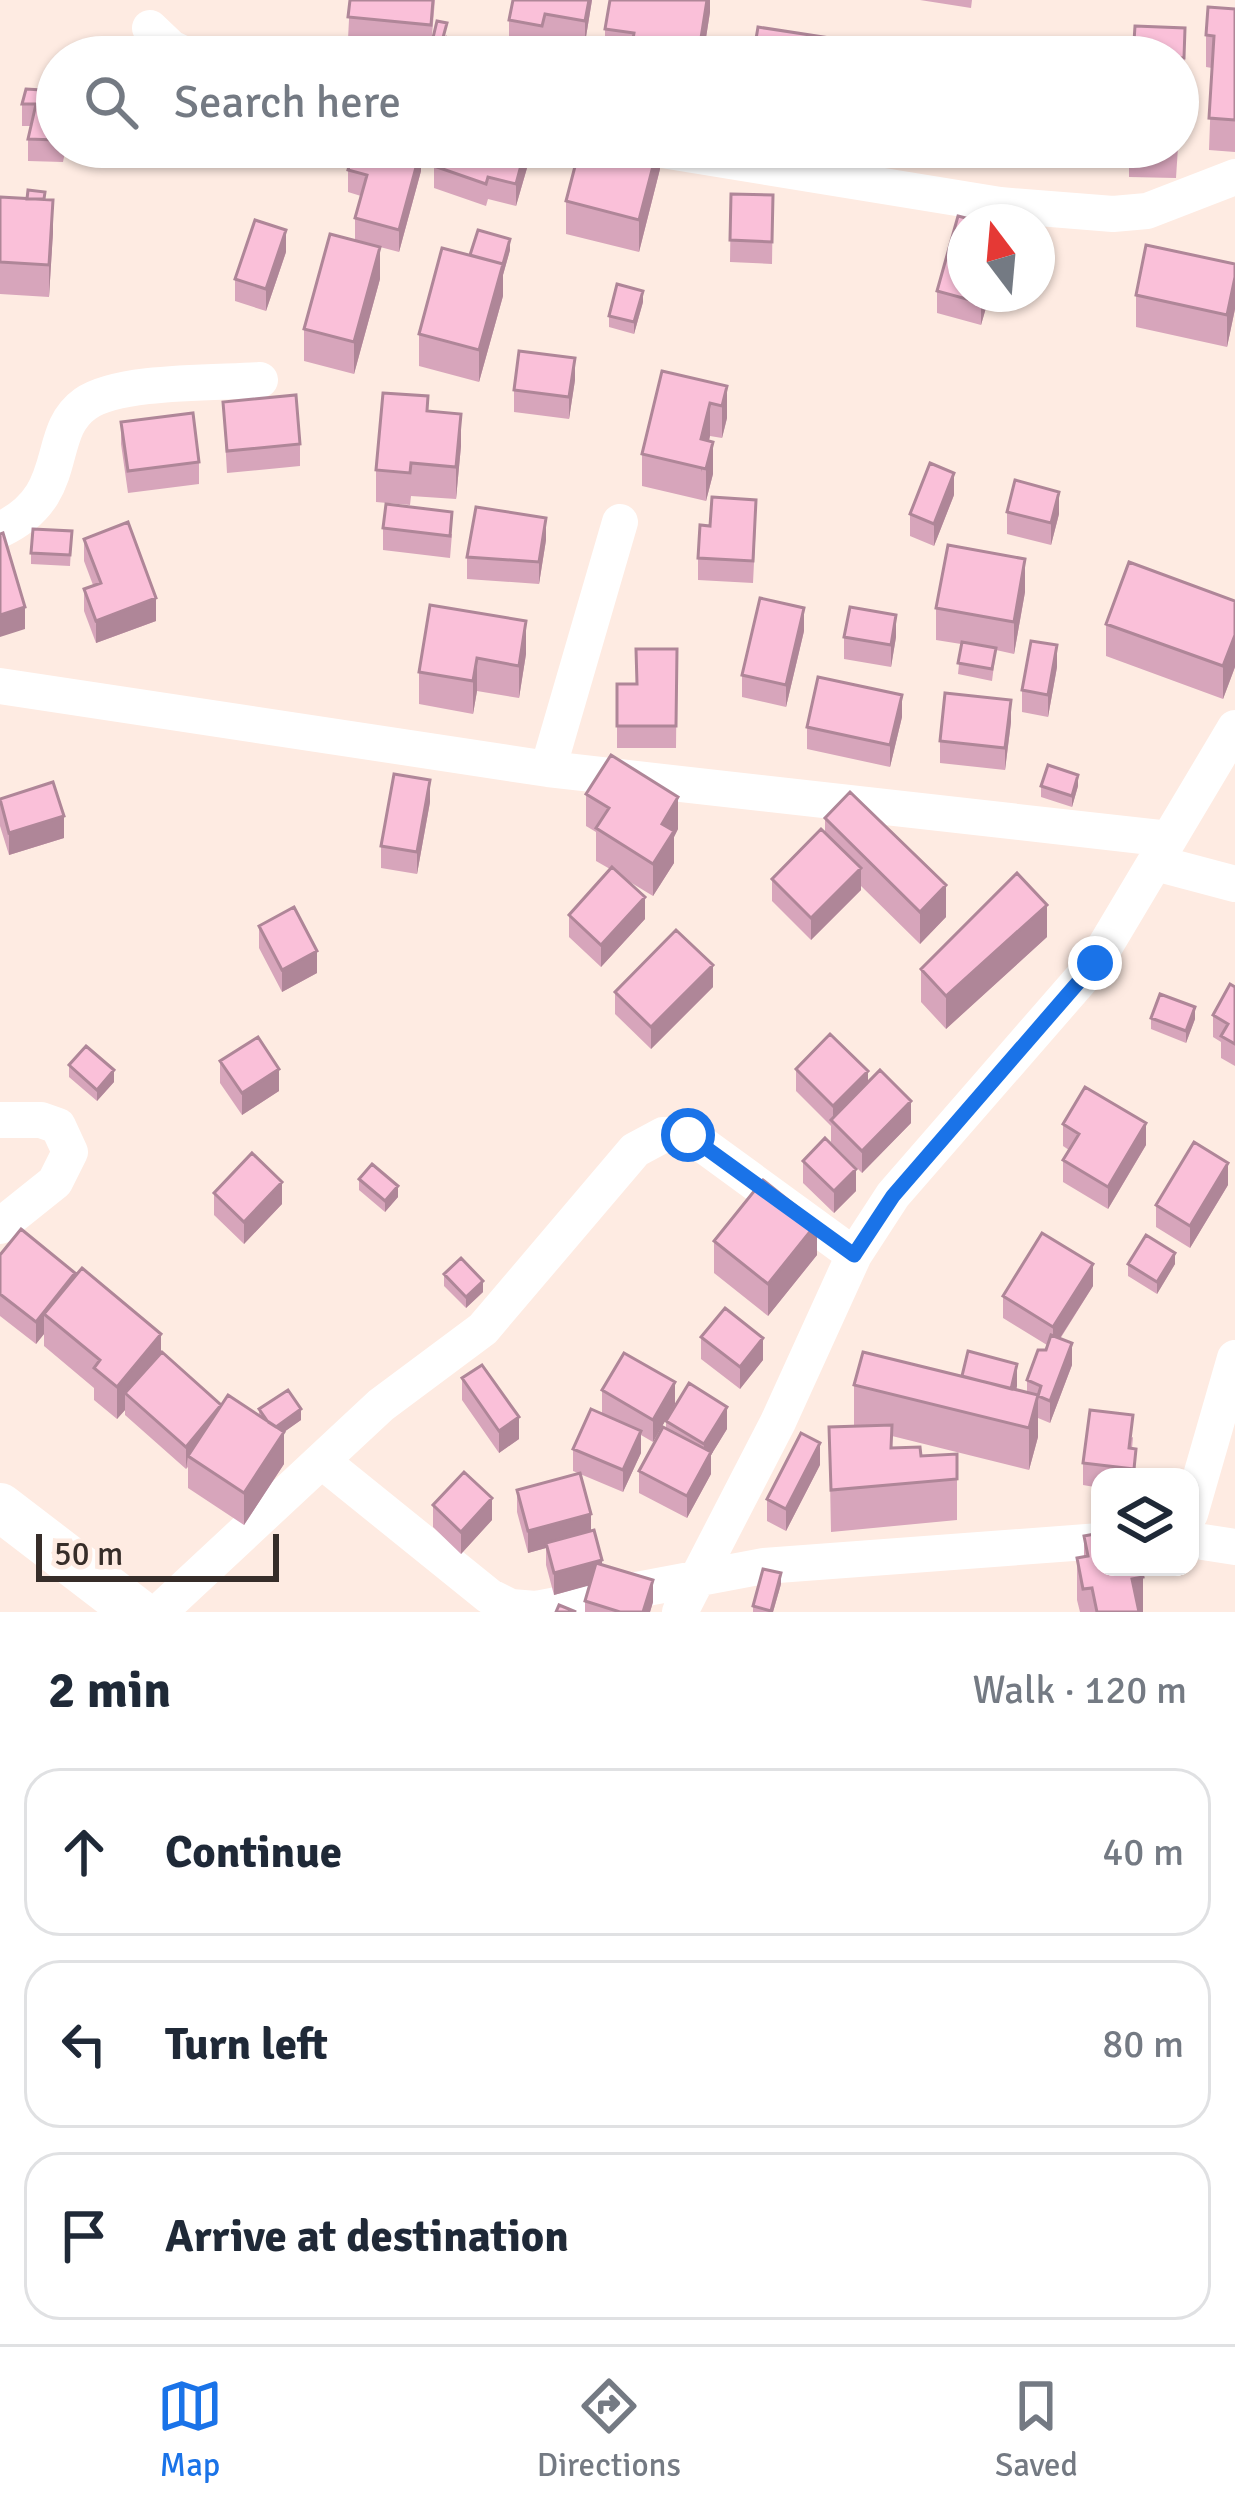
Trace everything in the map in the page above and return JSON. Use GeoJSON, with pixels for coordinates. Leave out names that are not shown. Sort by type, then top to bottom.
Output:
{"type":"FeatureCollection","features":[{"type":"Feature","properties":{"kind":"street"},"geometry":{"type":"LineString","coordinates":[[150,28],[158,36]]}},
{"type":"Feature","properties":{"kind":"street"},"geometry":{"type":"LineString","coordinates":[[773,168],[1000,205],[1113,214],[1147,212],[1235,178]]}},
{"type":"Feature","properties":{"kind":"street"},"geometry":{"type":"LineString","coordinates":[[0,530],[39,503],[52,483],[71,420],[84,404],[109,393],[260,380]]}},
{"type":"Feature","properties":{"kind":"street"},"geometry":{"type":"LineString","coordinates":[[548,769],[620,522]]}},
{"type":"Feature","properties":{"kind":"street"},"geometry":{"type":"LineString","coordinates":[[0,686],[548,769],[1162,851],[1235,884]]}},
{"type":"Feature","properties":{"kind":"street"},"geometry":{"type":"LineString","coordinates":[[688,1597],[778,1422],[854,1255],[893,1196],[1095,963],[1235,728]]}},
{"type":"Feature","properties":{"kind":"street"},"geometry":{"type":"LineString","coordinates":[[0,1120],[58,1126],[70,1152],[55,1182],[0,1226]]}},
{"type":"Feature","properties":{"kind":"street"},"geometry":{"type":"LineString","coordinates":[[159,1612],[381,1406],[483,1329],[635,1150],[663,1135],[688,1135],[854,1255]]}},
{"type":"Feature","properties":{"kind":"street"},"geometry":{"type":"LineString","coordinates":[[1199,1483],[1235,1358]]}},
{"type":"Feature","properties":{"kind":"street"},"geometry":{"type":"LineString","coordinates":[[323,1462],[489,1596],[511,1607],[688,1597],[764,1566],[1091,1542]]}},
{"type":"Feature","properties":{"kind":"street"},"geometry":{"type":"LineString","coordinates":[[0,1507],[137,1612]]}},
{"type":"Feature","properties":{"kind":"street"},"geometry":{"type":"LineString","coordinates":[[1199,1541],[1235,1547]]}},
{"type":"Feature","properties":{"kind":"building"},"geometry":{"type":"Polygon","coordinates":[[[350,0],[433,0],[431,25],[348,17],[350,0]]]}},
{"type":"Feature","properties":{"kind":"building"},"geometry":{"type":"Polygon","coordinates":[[[513,0],[589,0],[585,21],[545,14],[542,26],[509,20],[513,0]]]}},
{"type":"Feature","properties":{"kind":"building"},"geometry":{"type":"Polygon","coordinates":[[[610,0],[707,0],[701,36],[634,36],[605,29],[610,0]]]}},
{"type":"Feature","properties":{"kind":"building"},"geometry":{"type":"Polygon","coordinates":[[[1208,7],[1235,9],[1235,120],[1209,118],[1214,36],[1206,35],[1208,7]]]}},
{"type":"Feature","properties":{"kind":"building"},"geometry":{"type":"Polygon","coordinates":[[[437,21],[447,23],[443,36],[433,36],[437,21]]]}},
{"type":"Feature","properties":{"kind":"building"},"geometry":{"type":"Polygon","coordinates":[[[1135,26],[1185,28],[1185,36],[1134,36],[1135,26]]]}},
{"type":"Feature","properties":{"kind":"building"},"geometry":{"type":"Polygon","coordinates":[[[758,27],[817,36],[756,36],[758,27]]]}},
{"type":"Feature","properties":{"kind":"building"},"geometry":{"type":"Polygon","coordinates":[[[26,89],[36,90],[36,104],[22,104],[26,89]]]}},
{"type":"Feature","properties":{"kind":"building"},"geometry":{"type":"Polygon","coordinates":[[[36,104],[36,139],[28,139],[36,104]]]}},
{"type":"Feature","properties":{"kind":"building"},"geometry":{"type":"Polygon","coordinates":[[[416,168],[399,230],[355,218],[367,175],[348,170],[416,168]]]}},
{"type":"Feature","properties":{"kind":"building"},"geometry":{"type":"Polygon","coordinates":[[[440,168],[520,168],[516,184],[488,177],[486,184],[440,168]]]}},
{"type":"Feature","properties":{"kind":"building"},"geometry":{"type":"Polygon","coordinates":[[[575,168],[653,168],[639,220],[566,201],[575,168]]]}},
{"type":"Feature","properties":{"kind":"building"},"geometry":{"type":"Polygon","coordinates":[[[28,190],[45,192],[44,199],[27,199],[28,190]]]}},
{"type":"Feature","properties":{"kind":"building"},"geometry":{"type":"Polygon","coordinates":[[[731,194],[773,195],[772,242],[730,240],[731,194]]]}},
{"type":"Feature","properties":{"kind":"building"},"geometry":{"type":"Polygon","coordinates":[[[0,197],[53,200],[49,265],[0,262],[0,197]]]}},
{"type":"Feature","properties":{"kind":"building"},"geometry":{"type":"Polygon","coordinates":[[[255,220],[286,230],[266,289],[235,279],[255,220]]]}},
{"type":"Feature","properties":{"kind":"building"},"geometry":{"type":"Polygon","coordinates":[[[478,230],[510,239],[503,264],[470,255],[478,230]]]}},
{"type":"Feature","properties":{"kind":"building"},"geometry":{"type":"Polygon","coordinates":[[[330,234],[380,247],[354,342],[304,329],[330,234]]]}},
{"type":"Feature","properties":{"kind":"building"},"geometry":{"type":"Polygon","coordinates":[[[1146,245],[1235,264],[1227,315],[1136,295],[1146,245]]]}},
{"type":"Feature","properties":{"kind":"building"},"geometry":{"type":"Polygon","coordinates":[[[442,248],[503,264],[479,350],[419,334],[442,248]]]}},
{"type":"Feature","properties":{"kind":"building"},"geometry":{"type":"Polygon","coordinates":[[[947,255],[947,294],[937,291],[947,255]]]}},
{"type":"Feature","properties":{"kind":"building"},"geometry":{"type":"Polygon","coordinates":[[[617,284],[643,291],[634,322],[609,316],[617,284]]]}},
{"type":"Feature","properties":{"kind":"building"},"geometry":{"type":"Polygon","coordinates":[[[519,351],[575,358],[569,397],[514,390],[519,351]]]}},
{"type":"Feature","properties":{"kind":"building"},"geometry":{"type":"Polygon","coordinates":[[[662,371],[727,386],[722,406],[710,403],[701,439],[713,442],[706,469],[642,454],[662,371]]]}},
{"type":"Feature","properties":{"kind":"building"},"geometry":{"type":"Polygon","coordinates":[[[383,393],[428,396],[427,411],[461,414],[456,467],[411,463],[410,473],[376,470],[383,393]]]}},
{"type":"Feature","properties":{"kind":"building"},"geometry":{"type":"Polygon","coordinates":[[[296,395],[300,444],[227,451],[223,402],[296,395]]]}},
{"type":"Feature","properties":{"kind":"building"},"geometry":{"type":"Polygon","coordinates":[[[193,413],[199,462],[128,471],[121,422],[193,413]]]}},
{"type":"Feature","properties":{"kind":"building"},"geometry":{"type":"Polygon","coordinates":[[[930,463],[954,473],[934,524],[910,514],[930,463]]]}},
{"type":"Feature","properties":{"kind":"building"},"geometry":{"type":"Polygon","coordinates":[[[1015,480],[1059,492],[1051,523],[1007,512],[1015,480]]]}},
{"type":"Feature","properties":{"kind":"building"},"geometry":{"type":"Polygon","coordinates":[[[712,497],[756,500],[753,561],[698,558],[700,525],[710,526],[712,497]]]}},
{"type":"Feature","properties":{"kind":"building"},"geometry":{"type":"Polygon","coordinates":[[[386,504],[452,512],[450,536],[383,528],[386,504]]]}},
{"type":"Feature","properties":{"kind":"building"},"geometry":{"type":"Polygon","coordinates":[[[476,507],[546,518],[539,562],[467,557],[476,507]]]}},
{"type":"Feature","properties":{"kind":"building"},"geometry":{"type":"Polygon","coordinates":[[[128,522],[156,598],[96,621],[84,589],[101,583],[84,539],[128,522]]]}},
{"type":"Feature","properties":{"kind":"building"},"geometry":{"type":"Polygon","coordinates":[[[33,529],[72,531],[70,555],[31,553],[33,529]]]}},
{"type":"Feature","properties":{"kind":"building"},"geometry":{"type":"Polygon","coordinates":[[[0,534],[25,607],[0,615],[0,534]]]}},
{"type":"Feature","properties":{"kind":"building"},"geometry":{"type":"Polygon","coordinates":[[[948,545],[1025,559],[1014,622],[936,608],[948,545]]]}},
{"type":"Feature","properties":{"kind":"building"},"geometry":{"type":"Polygon","coordinates":[[[1129,562],[1235,601],[1235,635],[1223,666],[1106,624],[1129,562]]]}},
{"type":"Feature","properties":{"kind":"building"},"geometry":{"type":"Polygon","coordinates":[[[760,598],[804,608],[786,685],[742,675],[760,598]]]}},
{"type":"Feature","properties":{"kind":"building"},"geometry":{"type":"Polygon","coordinates":[[[430,605],[526,621],[519,666],[477,658],[473,681],[419,672],[430,605]]]}},
{"type":"Feature","properties":{"kind":"building"},"geometry":{"type":"Polygon","coordinates":[[[850,607],[896,615],[891,645],[844,637],[850,607]]]}},
{"type":"Feature","properties":{"kind":"building"},"geometry":{"type":"Polygon","coordinates":[[[1031,641],[1057,645],[1048,695],[1022,690],[1031,641]]]}},
{"type":"Feature","properties":{"kind":"building"},"geometry":{"type":"Polygon","coordinates":[[[962,642],[996,648],[992,669],[958,663],[962,642]]]}},
{"type":"Feature","properties":{"kind":"building"},"geometry":{"type":"Polygon","coordinates":[[[636,649],[677,649],[676,726],[617,726],[617,684],[637,684],[636,649]]]}},
{"type":"Feature","properties":{"kind":"building"},"geometry":{"type":"Polygon","coordinates":[[[818,677],[902,695],[890,745],[807,727],[818,677]]]}},
{"type":"Feature","properties":{"kind":"building"},"geometry":{"type":"Polygon","coordinates":[[[945,693],[1011,700],[1005,748],[940,741],[945,693]]]}},
{"type":"Feature","properties":{"kind":"building"},"geometry":{"type":"Polygon","coordinates":[[[611,755],[678,797],[662,824],[674,831],[653,864],[596,828],[609,808],[586,794],[611,755]]]}},
{"type":"Feature","properties":{"kind":"building"},"geometry":{"type":"Polygon","coordinates":[[[1048,765],[1078,775],[1072,796],[1041,786],[1048,765]]]}},
{"type":"Feature","properties":{"kind":"building"},"geometry":{"type":"Polygon","coordinates":[[[394,774],[430,780],[417,852],[381,846],[394,774]]]}},
{"type":"Feature","properties":{"kind":"building"},"geometry":{"type":"Polygon","coordinates":[[[53,782],[64,816],[9,833],[0,799],[53,782]]]}},
{"type":"Feature","properties":{"kind":"building"},"geometry":{"type":"Polygon","coordinates":[[[850,792],[946,885],[920,912],[825,818],[850,792]]]}},
{"type":"Feature","properties":{"kind":"building"},"geometry":{"type":"Polygon","coordinates":[[[821,829],[861,868],[811,918],[772,879],[821,829]]]}},
{"type":"Feature","properties":{"kind":"building"},"geometry":{"type":"Polygon","coordinates":[[[612,867],[645,897],[601,945],[569,915],[612,867]]]}},
{"type":"Feature","properties":{"kind":"building"},"geometry":{"type":"Polygon","coordinates":[[[1017,873],[1047,905],[946,996],[921,969],[1017,873]]]}},
{"type":"Feature","properties":{"kind":"building"},"geometry":{"type":"Polygon","coordinates":[[[294,907],[317,951],[282,970],[259,926],[294,907]]]}},
{"type":"Feature","properties":{"kind":"building"},"geometry":{"type":"Polygon","coordinates":[[[676,930],[713,965],[651,1027],[615,992],[676,930]]]}},
{"type":"Feature","properties":{"kind":"building"},"geometry":{"type":"Polygon","coordinates":[[[1230,984],[1235,987],[1235,1044],[1221,1036],[1228,1024],[1213,1015],[1230,984]]]}},
{"type":"Feature","properties":{"kind":"building"},"geometry":{"type":"Polygon","coordinates":[[[1160,994],[1195,1007],[1186,1031],[1151,1018],[1160,994]]]}},
{"type":"Feature","properties":{"kind":"building"},"geometry":{"type":"Polygon","coordinates":[[[830,1034],[868,1071],[833,1106],[796,1069],[830,1034]]]}},
{"type":"Feature","properties":{"kind":"building"},"geometry":{"type":"Polygon","coordinates":[[[258,1037],[279,1069],[242,1093],[220,1061],[258,1037]]]}},
{"type":"Feature","properties":{"kind":"building"},"geometry":{"type":"Polygon","coordinates":[[[86,1046],[114,1070],[97,1090],[69,1065],[86,1046]]]}},
{"type":"Feature","properties":{"kind":"building"},"geometry":{"type":"Polygon","coordinates":[[[880,1070],[911,1101],[862,1151],[831,1120],[880,1070]]]}},
{"type":"Feature","properties":{"kind":"building"},"geometry":{"type":"Polygon","coordinates":[[[1085,1087],[1146,1123],[1108,1187],[1063,1160],[1079,1134],[1063,1124],[1085,1087]]]}},
{"type":"Feature","properties":{"kind":"building"},"geometry":{"type":"Polygon","coordinates":[[[825,1138],[856,1169],[834,1191],[803,1161],[825,1138]]]}},
{"type":"Feature","properties":{"kind":"building"},"geometry":{"type":"Polygon","coordinates":[[[1194,1142],[1228,1163],[1190,1226],[1156,1205],[1194,1142]]]}},
{"type":"Feature","properties":{"kind":"building"},"geometry":{"type":"Polygon","coordinates":[[[252,1153],[282,1182],[244,1222],[214,1193],[252,1153]]]}},
{"type":"Feature","properties":{"kind":"building"},"geometry":{"type":"Polygon","coordinates":[[[372,1164],[398,1186],[385,1201],[359,1179],[372,1164]]]}},
{"type":"Feature","properties":{"kind":"building"},"geometry":{"type":"Polygon","coordinates":[[[763,1180],[817,1223],[768,1284],[714,1241],[763,1180]]]}},
{"type":"Feature","properties":{"kind":"building"},"geometry":{"type":"Polygon","coordinates":[[[21,1229],[75,1273],[36,1322],[0,1294],[0,1255],[21,1229]]]}},
{"type":"Feature","properties":{"kind":"building"},"geometry":{"type":"Polygon","coordinates":[[[1042,1233],[1093,1264],[1053,1327],[1003,1296],[1042,1233]]]}},
{"type":"Feature","properties":{"kind":"building"},"geometry":{"type":"Polygon","coordinates":[[[1146,1235],[1175,1253],[1157,1282],[1128,1264],[1146,1235]]]}},
{"type":"Feature","properties":{"kind":"building"},"geometry":{"type":"Polygon","coordinates":[[[461,1258],[483,1281],[466,1297],[444,1274],[461,1258]]]}},
{"type":"Feature","properties":{"kind":"building"},"geometry":{"type":"Polygon","coordinates":[[[82,1268],[161,1334],[117,1387],[94,1368],[100,1360],[44,1314],[82,1268]]]}},
{"type":"Feature","properties":{"kind":"building"},"geometry":{"type":"Polygon","coordinates":[[[725,1308],[763,1338],[740,1367],[701,1337],[725,1308]]]}},
{"type":"Feature","properties":{"kind":"building"},"geometry":{"type":"Polygon","coordinates":[[[1051,1335],[1072,1343],[1050,1401],[1038,1396],[1041,1386],[1027,1380],[1038,1350],[1046,1350],[1051,1335]]]}},
{"type":"Feature","properties":{"kind":"building"},"geometry":{"type":"Polygon","coordinates":[[[968,1351],[1017,1364],[1011,1389],[962,1376],[968,1351]]]}},
{"type":"Feature","properties":{"kind":"building"},"geometry":{"type":"Polygon","coordinates":[[[162,1352],[221,1405],[186,1447],[125,1393],[162,1352]]]}},
{"type":"Feature","properties":{"kind":"building"},"geometry":{"type":"Polygon","coordinates":[[[863,1352],[1038,1395],[1029,1428],[854,1385],[863,1352]]]}},
{"type":"Feature","properties":{"kind":"building"},"geometry":{"type":"Polygon","coordinates":[[[624,1353],[675,1382],[653,1420],[602,1390],[624,1353]]]}},
{"type":"Feature","properties":{"kind":"building"},"geometry":{"type":"Polygon","coordinates":[[[482,1365],[519,1417],[499,1431],[462,1378],[482,1365]]]}},
{"type":"Feature","properties":{"kind":"building"},"geometry":{"type":"Polygon","coordinates":[[[689,1383],[727,1407],[704,1444],[666,1421],[689,1383]]]}},
{"type":"Feature","properties":{"kind":"building"},"geometry":{"type":"Polygon","coordinates":[[[288,1390],[301,1409],[276,1427],[259,1409],[288,1390]]]}},
{"type":"Feature","properties":{"kind":"building"},"geometry":{"type":"Polygon","coordinates":[[[228,1395],[284,1432],[244,1493],[188,1456],[228,1395]]]}},
{"type":"Feature","properties":{"kind":"building"},"geometry":{"type":"Polygon","coordinates":[[[591,1409],[641,1431],[623,1470],[573,1449],[591,1409]]]}},
{"type":"Feature","properties":{"kind":"building"},"geometry":{"type":"Polygon","coordinates":[[[1090,1410],[1133,1415],[1129,1448],[1136,1449],[1134,1468],[1083,1463],[1090,1410]]]}},
{"type":"Feature","properties":{"kind":"building"},"geometry":{"type":"Polygon","coordinates":[[[892,1425],[891,1448],[920,1447],[921,1456],[957,1454],[957,1479],[831,1490],[829,1427],[892,1425]]]}},
{"type":"Feature","properties":{"kind":"building"},"geometry":{"type":"Polygon","coordinates":[[[663,1427],[711,1452],[687,1496],[639,1471],[663,1427]]]}},
{"type":"Feature","properties":{"kind":"building"},"geometry":{"type":"Polygon","coordinates":[[[801,1433],[820,1443],[786,1509],[767,1499],[801,1433]]]}},
{"type":"Feature","properties":{"kind":"building"},"geometry":{"type":"Polygon","coordinates":[[[464,1472],[492,1498],[461,1532],[433,1505],[464,1472]]]}},
{"type":"Feature","properties":{"kind":"building"},"geometry":{"type":"Polygon","coordinates":[[[580,1473],[591,1514],[528,1531],[517,1490],[580,1473]]]}},
{"type":"Feature","properties":{"kind":"building"},"geometry":{"type":"Polygon","coordinates":[[[594,1530],[602,1560],[554,1573],[546,1543],[594,1530]]]}},
{"type":"Feature","properties":{"kind":"building"},"geometry":{"type":"Polygon","coordinates":[[[1091,1535],[1091,1576],[1143,1576],[1132,1579],[1139,1612],[1097,1612],[1092,1588],[1083,1589],[1077,1558],[1088,1556],[1084,1536],[1091,1535]]]}},
{"type":"Feature","properties":{"kind":"building"},"geometry":{"type":"Polygon","coordinates":[[[596,1563],[653,1580],[643,1612],[620,1612],[585,1601],[596,1563]]]}},
{"type":"Feature","properties":{"kind":"building"},"geometry":{"type":"Polygon","coordinates":[[[763,1569],[781,1573],[771,1611],[753,1606],[763,1569]]]}},
{"type":"Feature","properties":{"kind":"route"},"geometry":{"type":"LineString","coordinates":[[688,1135],[854,1255],[893,1196],[1095,963]]}}]}
